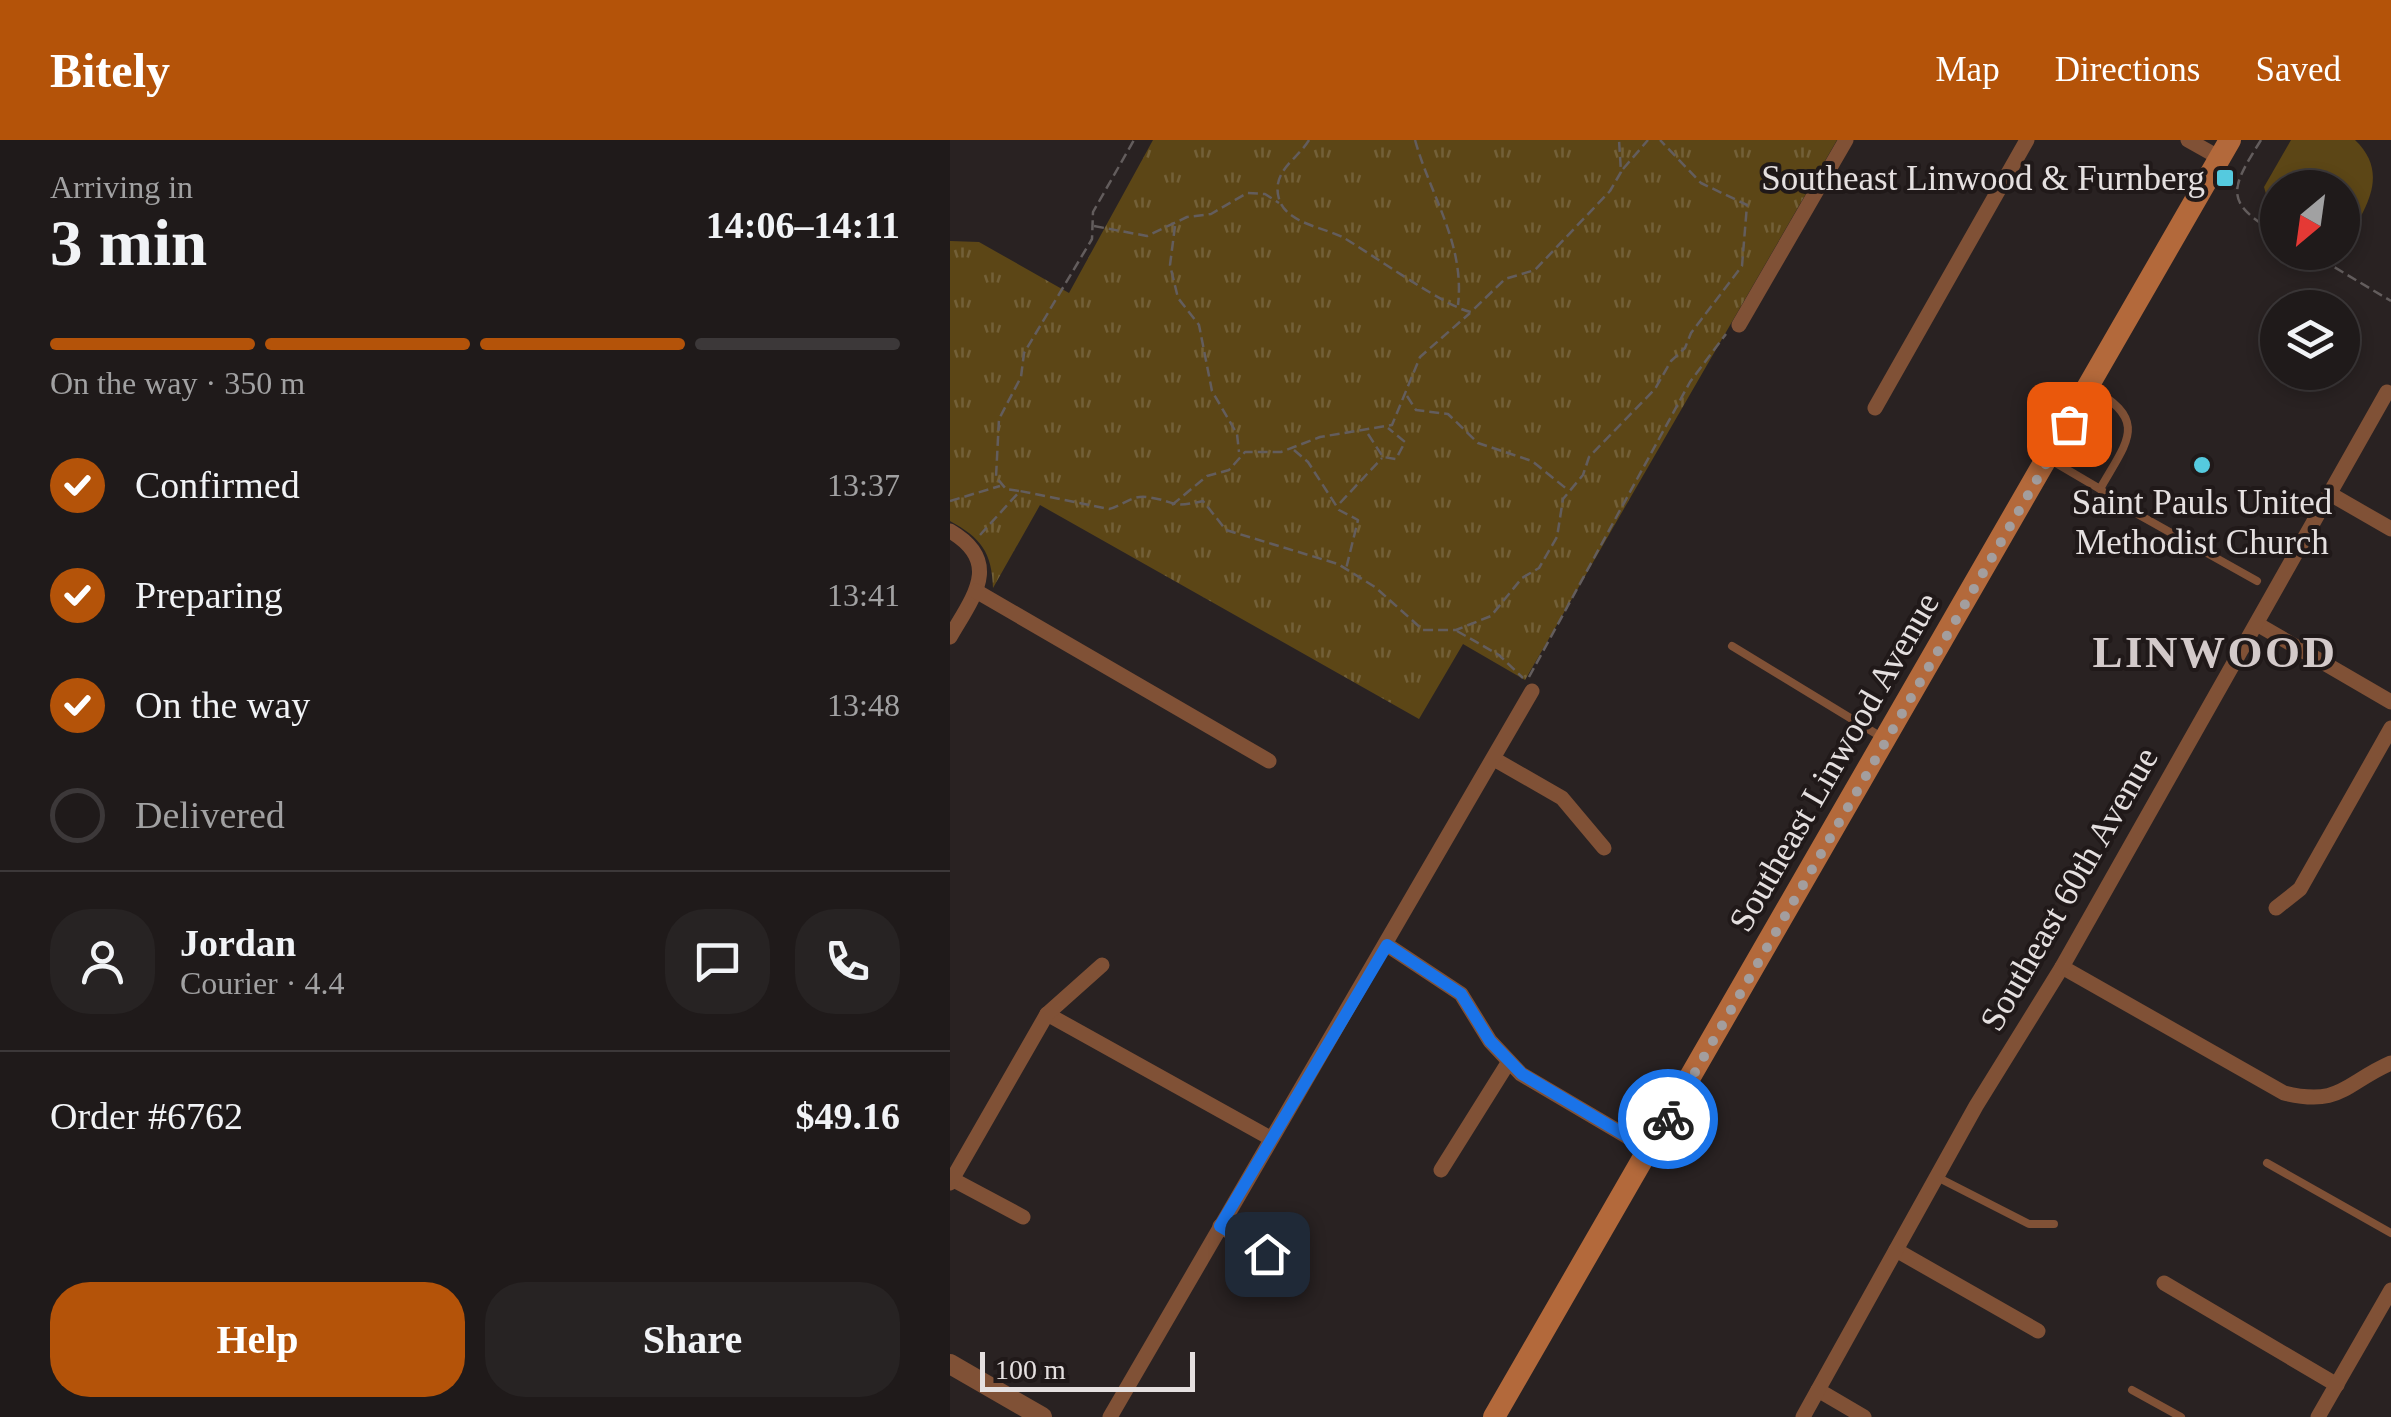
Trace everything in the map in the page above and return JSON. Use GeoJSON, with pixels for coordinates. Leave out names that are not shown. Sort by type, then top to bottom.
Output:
{"type":"FeatureCollection","features":[{"type":"Feature","properties":{"kind":"main road","name":"Southeast Linwood Avenue"},"geometry":{"type":"LineString","coordinates":[[1494,1417],[2225,149]]}},
{"type":"Feature","properties":{"kind":"street"},"geometry":{"type":"LineString","coordinates":[[1739,325],[1846,140]]}},
{"type":"Feature","properties":{"kind":"street"},"geometry":{"type":"LineString","coordinates":[[1875,408],[2027,140]]}},
{"type":"Feature","properties":{"kind":"street"},"geometry":{"type":"LineString","coordinates":[[2188,140],[2225,149]]}},
{"type":"Feature","properties":{"kind":"street","name":"Southeast 60th Avenue"},"geometry":{"type":"LineString","coordinates":[[1802,1417],[2332,495],[2387,392]]}},
{"type":"Feature","properties":{"kind":"street"},"geometry":{"type":"LineString","coordinates":[[2332,495],[2391,529]]}},
{"type":"Feature","properties":{"kind":"street"},"geometry":{"type":"LineString","coordinates":[[950,531],[972,548],[979,564],[976,591],[950,636]]}},
{"type":"Feature","properties":{"kind":"street"},"geometry":{"type":"LineString","coordinates":[[976,591],[1269,761]]}},
{"type":"Feature","properties":{"kind":"street"},"geometry":{"type":"LineString","coordinates":[[2257,624],[2391,702]]}},
{"type":"Feature","properties":{"kind":"street"},"geometry":{"type":"LineString","coordinates":[[1110,1417],[1270,1138],[1288,1117],[1532,691]]}},
{"type":"Feature","properties":{"kind":"street"},"geometry":{"type":"LineString","coordinates":[[2276,908],[2300,889],[2391,728]]}},
{"type":"Feature","properties":{"kind":"street"},"geometry":{"type":"LineString","coordinates":[[1494,759],[1562,798],[1604,848]]}},
{"type":"Feature","properties":{"kind":"street"},"geometry":{"type":"LineString","coordinates":[[1387,945],[1461,994],[1508,1063],[1650,1150]]}},
{"type":"Feature","properties":{"kind":"street"},"geometry":{"type":"LineString","coordinates":[[1023,1217],[951,1181],[1047,1014],[1102,965]]}},
{"type":"Feature","properties":{"kind":"street"},"geometry":{"type":"LineString","coordinates":[[2062,968],[2284,1093],[2314,1100],[2342,1093],[2391,1062]]}},
{"type":"Feature","properties":{"kind":"street"},"geometry":{"type":"LineString","coordinates":[[1047,1014],[1270,1138]]}},
{"type":"Feature","properties":{"kind":"street"},"geometry":{"type":"LineString","coordinates":[[1441,1170],[1508,1063]]}},
{"type":"Feature","properties":{"kind":"street"},"geometry":{"type":"LineString","coordinates":[[1220,1226],[1267,1254]]}},
{"type":"Feature","properties":{"kind":"street"},"geometry":{"type":"LineString","coordinates":[[1896,1250],[2038,1331]]}},
{"type":"Feature","properties":{"kind":"street"},"geometry":{"type":"LineString","coordinates":[[2164,1283],[2337,1385]]}},
{"type":"Feature","properties":{"kind":"street"},"geometry":{"type":"LineString","coordinates":[[2318,1417],[2391,1290]]}},
{"type":"Feature","properties":{"kind":"street"},"geometry":{"type":"LineString","coordinates":[[950,1364],[1042,1417]]}},
{"type":"Feature","properties":{"kind":"street"},"geometry":{"type":"LineString","coordinates":[[1818,1390],[1864,1417]]}},
{"type":"Feature","properties":{"kind":"lane"},"geometry":{"type":"LineString","coordinates":[[2090,388],[2124,410],[2130,424],[2130,436],[2100,488]]}},
{"type":"Feature","properties":{"kind":"lane"},"geometry":{"type":"LineString","coordinates":[[2049,459],[2100,488],[2116,502],[2257,580]]}},
{"type":"Feature","properties":{"kind":"lane"},"geometry":{"type":"LineString","coordinates":[[1732,646],[1887,740]]}},
{"type":"Feature","properties":{"kind":"lane"},"geometry":{"type":"LineString","coordinates":[[2267,1162],[2391,1233]]}},
{"type":"Feature","properties":{"kind":"lane"},"geometry":{"type":"LineString","coordinates":[[1937,1177],[2029,1224],[2054,1224]]}},
{"type":"Feature","properties":{"kind":"lane"},"geometry":{"type":"LineString","coordinates":[[2132,1390],[2181,1417]]}},
{"type":"Feature","properties":{"kind":"path"},"geometry":{"type":"LineString","coordinates":[[1001,486],[994,468],[999,419],[1021,376],[1024,353],[1092,239],[1093,212],[1134,140]]}},
{"type":"Feature","properties":{"kind":"path"},"geometry":{"type":"LineString","coordinates":[[1280,204],[1277,188],[1281,172],[1309,140]]}},
{"type":"Feature","properties":{"kind":"path"},"geometry":{"type":"LineString","coordinates":[[1416,140],[1453,238],[1459,266],[1458,308]]}},
{"type":"Feature","properties":{"kind":"path"},"geometry":{"type":"LineString","coordinates":[[1619,140],[1621,172]]}},
{"type":"Feature","properties":{"kind":"path"},"geometry":{"type":"LineString","coordinates":[[1240,454],[1293,449],[1320,437],[1368,432],[1395,422],[1420,357],[1505,279],[1535,270],[1610,192],[1648,140]]}},
{"type":"Feature","properties":{"kind":"path"},"geometry":{"type":"LineString","coordinates":[[950,500],[1001,486],[1109,509],[1125,500],[1147,497],[1171,506],[1203,501],[1226,530],[1279,544],[1346,570],[1374,587],[1424,630],[1456,630],[1494,614],[1522,578],[1539,568],[1555,542],[1568,490],[1583,474],[1588,456],[1655,390],[1670,361],[1685,348],[1698,323],[1709,315],[1742,266],[1747,205],[1702,184],[1660,140]]}},
{"type":"Feature","properties":{"kind":"path"},"geometry":{"type":"LineString","coordinates":[[2260,223],[2242,212],[2235,185],[2261,140]]}},
{"type":"Feature","properties":{"kind":"path"},"geometry":{"type":"LineString","coordinates":[[1094,226],[1119,234],[1147,236],[1187,217],[1211,214],[1247,194],[1265,194],[1293,216],[1344,238],[1458,308],[1471,312]]}},
{"type":"Feature","properties":{"kind":"path"},"geometry":{"type":"LineString","coordinates":[[1171,506],[1208,476],[1229,470],[1240,454],[1237,434],[1212,391],[1199,325],[1178,298],[1170,265],[1174,226]]}},
{"type":"Feature","properties":{"kind":"path"},"geometry":{"type":"LineString","coordinates":[[2339,270],[2391,301]]}},
{"type":"Feature","properties":{"kind":"path"},"geometry":{"type":"LineString","coordinates":[[1456,630],[1499,656],[1526,683],[1690,382],[1724,336],[1739,325]]}},
{"type":"Feature","properties":{"kind":"path"},"geometry":{"type":"LineString","coordinates":[[1406,395],[1416,410],[1448,414],[1478,443],[1532,461],[1568,490]]}},
{"type":"Feature","properties":{"kind":"path"},"geometry":{"type":"LineString","coordinates":[[1383,457],[1396,459],[1405,447],[1401,436],[1387,428]]}},
{"type":"Feature","properties":{"kind":"path"},"geometry":{"type":"LineString","coordinates":[[1368,432],[1383,457]]}},
{"type":"Feature","properties":{"kind":"path"},"geometry":{"type":"LineString","coordinates":[[1293,449],[1308,462],[1338,506],[1360,526],[1346,556],[1346,570]]}},
{"type":"Feature","properties":{"kind":"path"},"geometry":{"type":"LineString","coordinates":[[1338,506],[1383,457]]}},
{"type":"Feature","properties":{"kind":"path"},"geometry":{"type":"LineString","coordinates":[[972,548],[1020,491]]}},
{"type":"Feature","properties":{"kind":"green space"},"geometry":{"type":"Polygon","coordinates":[[[1153,140],[1837,140],[1525,680],[1463,644],[1419,719],[1040,505],[993,588],[983,547],[950,521],[950,241],[979,242],[1069,293],[1153,140]]]}},
{"type":"Feature","properties":{"kind":"green space"},"geometry":{"type":"Polygon","coordinates":[[[2291,140],[2355,140],[2371,166],[2371,192],[2360,219],[2360,170],[2274,170],[2291,140]]]}},
{"type":"Feature","properties":{"kind":"way so far"},"geometry":{"type":"LineString","coordinates":[[1668,1119],[2069,424]]}},
{"type":"Feature","properties":{"kind":"place","name":"Southeast Linwood & Furnberg"},"geometry":{"type":"Point","coordinates":[2225,178]}},
{"type":"Feature","properties":{"kind":"place","name":"Saint Pauls United Methodist Church"},"geometry":{"type":"Point","coordinates":[2202,465]}},
{"type":"Feature","properties":{"kind":"district","name":"LINWOOD"},"geometry":{"type":"Point","coordinates":[2215,652]}},
{"type":"Feature","properties":{"kind":"route"},"geometry":{"type":"LineString","coordinates":[[1267,1254],[1220,1226],[1387,945],[1461,994],[1508,1063],[1534,1082],[1650,1150],[1668,1119]]}}]}
